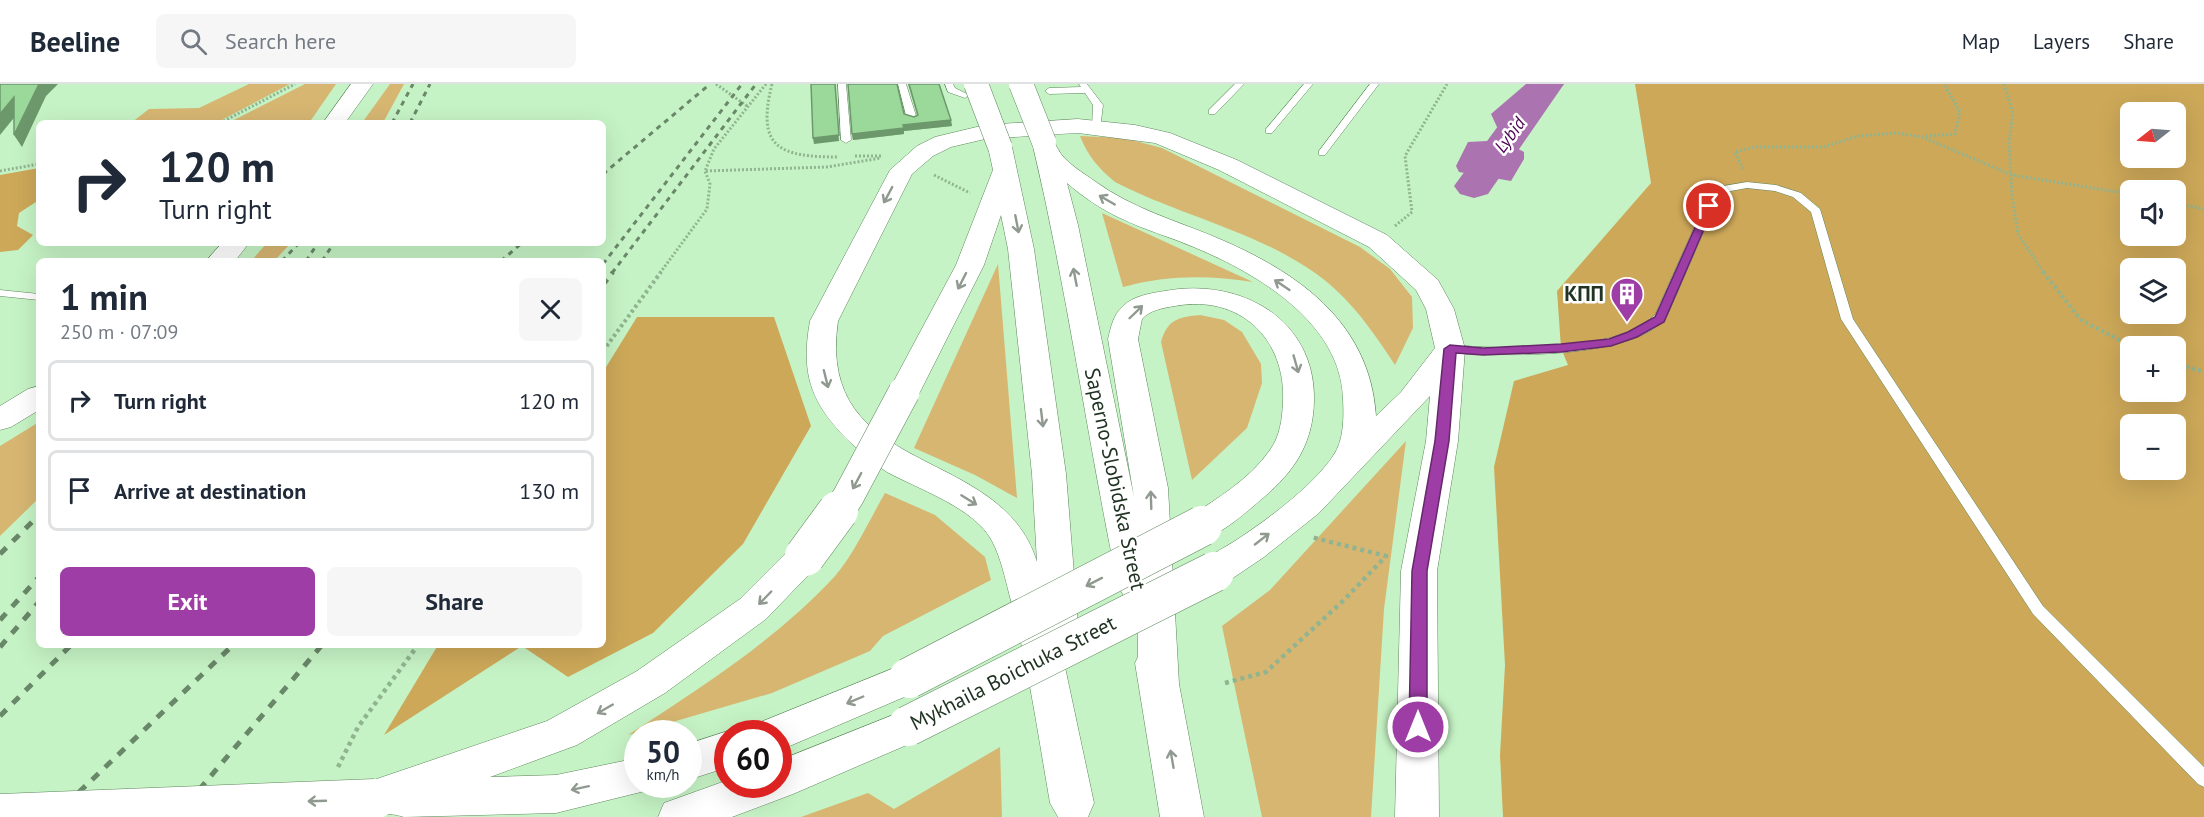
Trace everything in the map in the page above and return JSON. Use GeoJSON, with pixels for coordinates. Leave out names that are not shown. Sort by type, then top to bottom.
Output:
{"type":"FeatureCollection","features":[{"type":"Feature","properties":{"kind":"main road"},"geometry":{"type":"LineString","coordinates":[[336,120],[362,84]]}},
{"type":"Feature","properties":{"kind":"main road","name":"Saperno-Slobidska Street"},"geometry":{"type":"LineString","coordinates":[[1021,84],[1045,147],[1065,225],[1112,475],[1159,684],[1182,817]]}},
{"type":"Feature","properties":{"kind":"main road"},"geometry":{"type":"LineString","coordinates":[[971,90],[1003,157],[1021,249],[1049,474],[1073,810]]}},
{"type":"Feature","properties":{"kind":"main road"},"geometry":{"type":"LineString","coordinates":[[1073,810],[1038,630],[1015,550],[1005,530],[980,507],[949,487],[897,464],[838,412],[824,380],[820,345],[824,321],[902,170],[921,147],[985,132],[1047,126],[1096,127],[1162,138],[1228,165],[1378,241],[1401,259],[1428,286],[1440,309],[1450,349],[1442,441],[1419,571],[1418,817]]}},
{"type":"Feature","properties":{"kind":"main road"},"geometry":{"type":"LineString","coordinates":[[1045,147],[1079,183],[1106,200],[1209,244],[1278,282],[1316,309],[1340,338],[1358,381],[1371,399],[1387,404],[1412,399]]}},
{"type":"Feature","properties":{"kind":"main road"},"geometry":{"type":"LineString","coordinates":[[375,799],[562,733],[651,682],[753,609],[805,556],[848,497],[970,265],[1003,157]]}},
{"type":"Feature","properties":{"kind":"main road"},"geometry":{"type":"LineString","coordinates":[[223,258],[233,246]]}},
{"type":"Feature","properties":{"kind":"main road","name":"Mykhaila Boichuka Street"},"geometry":{"type":"LineString","coordinates":[[792,727],[909,678],[1154,551],[1202,526],[1252,490],[1278,462],[1294,438],[1301,394],[1297,363],[1285,338],[1261,316],[1243,305],[1212,297],[1188,295],[1142,305],[1130,315],[1123,339],[1151,488],[1154,551],[1159,684]]}},
{"type":"Feature","properties":{"kind":"main road","name":"Mykhaila Boichuka Street"},"geometry":{"type":"LineString","coordinates":[[792,775],[908,726],[1214,572],[1251,548],[1307,505],[1350,459],[1412,399],[1450,349]]}},
{"type":"Feature","properties":{"kind":"main road"},"geometry":{"type":"LineString","coordinates":[[1350,459],[1360,420],[1358,381]]}},
{"type":"Feature","properties":{"kind":"main road"},"geometry":{"type":"LineString","coordinates":[[0,420],[36,398]]}},
{"type":"Feature","properties":{"kind":"main road"},"geometry":{"type":"LineString","coordinates":[[0,814],[556,794],[624,779]]}},
{"type":"Feature","properties":{"kind":"main road"},"geometry":{"type":"LineString","coordinates":[[680,817],[732,798]]}},
{"type":"Feature","properties":{"kind":"lane"},"geometry":{"type":"LineString","coordinates":[[842,84],[846,140]]}},
{"type":"Feature","properties":{"kind":"lane"},"geometry":{"type":"LineString","coordinates":[[902,84],[921,147]]}},
{"type":"Feature","properties":{"kind":"lane"},"geometry":{"type":"LineString","coordinates":[[949,84],[951,90],[971,90]]}},
{"type":"Feature","properties":{"kind":"lane"},"geometry":{"type":"LineString","coordinates":[[1212,112],[1240,84]]}},
{"type":"Feature","properties":{"kind":"lane"},"geometry":{"type":"LineString","coordinates":[[1269,131],[1309,84]]}},
{"type":"Feature","properties":{"kind":"lane"},"geometry":{"type":"LineString","coordinates":[[1322,153],[1375,84]]}},
{"type":"Feature","properties":{"kind":"lane"},"geometry":{"type":"LineString","coordinates":[[1049,91],[1085,87],[1098,105],[1096,127]]}},
{"type":"Feature","properties":{"kind":"lane"},"geometry":{"type":"LineString","coordinates":[[1450,349],[1483,351],[1561,348],[1611,343],[1632,334],[1660,319],[1709,206],[1722,189],[1747,184],[1776,188],[1797,195],[1816,211],[1847,319],[2038,610],[2204,779]]}},
{"type":"Feature","properties":{"kind":"lane"},"geometry":{"type":"LineString","coordinates":[[0,294],[36,297]]}},
{"type":"Feature","properties":{"kind":"path"},"geometry":{"type":"LineString","coordinates":[[226,120],[295,84]]}},
{"type":"Feature","properties":{"kind":"path"},"geometry":{"type":"LineString","coordinates":[[716,84],[748,106]]}},
{"type":"Feature","properties":{"kind":"path"},"geometry":{"type":"LineString","coordinates":[[606,347],[707,209],[710,184],[705,171],[714,149],[766,84]]}},
{"type":"Feature","properties":{"kind":"path"},"geometry":{"type":"LineString","coordinates":[[772,84],[765,124],[772,140],[788,151],[807,158],[842,157]]}},
{"type":"Feature","properties":{"kind":"path"},"geometry":{"type":"LineString","coordinates":[[1378,241],[1412,212],[1405,156],[1447,84]]}},
{"type":"Feature","properties":{"kind":"path"},"geometry":{"type":"LineString","coordinates":[[1922,137],[1954,134],[1960,112],[1944,84]]}},
{"type":"Feature","properties":{"kind":"path"},"geometry":{"type":"LineString","coordinates":[[2004,84],[2013,113],[2009,142],[2012,196],[2018,234],[2033,259],[2081,320],[2120,340]]}},
{"type":"Feature","properties":{"kind":"path"},"geometry":{"type":"LineString","coordinates":[[1747,184],[1742,162],[1735,152],[1754,147],[1823,147],[1858,136],[1897,133],[1922,137],[2012,175],[2120,192]]}},
{"type":"Feature","properties":{"kind":"path"},"geometry":{"type":"LineString","coordinates":[[921,147],[970,193]]}},
{"type":"Feature","properties":{"kind":"path"},"geometry":{"type":"LineString","coordinates":[[705,171],[827,167],[889,156],[853,156]]}},
{"type":"Feature","properties":{"kind":"path"},"geometry":{"type":"LineString","coordinates":[[0,171],[36,165]]}},
{"type":"Feature","properties":{"kind":"path"},"geometry":{"type":"LineString","coordinates":[[2186,205],[2204,209]]}},
{"type":"Feature","properties":{"kind":"path"},"geometry":{"type":"LineString","coordinates":[[2186,366],[2204,372]]}},
{"type":"Feature","properties":{"kind":"path"},"geometry":{"type":"LineString","coordinates":[[1225,682],[1266,672],[1345,599],[1386,556],[1311,537]]}},
{"type":"Feature","properties":{"kind":"path"},"geometry":{"type":"LineString","coordinates":[[334,777],[358,727],[416,648]]}},
{"type":"Feature","properties":{"kind":"shaded area"},"geometry":{"type":"Polygon","coordinates":[[[249,84],[290,84],[222,120],[135,120],[149,109],[199,108],[249,84]]]}},
{"type":"Feature","properties":{"kind":"shaded area"},"geometry":{"type":"Polygon","coordinates":[[[305,84],[336,84],[311,120],[234,120],[305,84]]]}},
{"type":"Feature","properties":{"kind":"shaded area"},"geometry":{"type":"Polygon","coordinates":[[[390,84],[404,84],[384,120],[364,120],[390,84]]]}},
{"type":"Feature","properties":{"kind":"shaded area"},"geometry":{"type":"Polygon","coordinates":[[[1526,84],[1564,84],[1527,126],[1497,127],[1491,114],[1526,84]]]}},
{"type":"Feature","properties":{"kind":"shaded area"},"geometry":{"type":"Polygon","coordinates":[[[1635,84],[2204,84],[2204,817],[1503,817],[1500,755],[1505,665],[1494,467],[1514,381],[1568,365],[1561,348],[1557,291],[1651,183],[1635,84]]]}},
{"type":"Feature","properties":{"kind":"shaded area"},"geometry":{"type":"Polygon","coordinates":[[[1080,136],[1124,138],[1162,148],[1360,247],[1390,269],[1412,297],[1413,328],[1395,365],[1353,307],[1313,271],[1259,242],[1115,182],[1094,161],[1080,136]]]}},
{"type":"Feature","properties":{"kind":"shaded area"},"geometry":{"type":"Polygon","coordinates":[[[1487,141],[1513,146],[1524,152],[1524,159],[1511,181],[1459,172],[1456,166],[1468,142],[1487,141]]]}},
{"type":"Feature","properties":{"kind":"shaded area"},"geometry":{"type":"Polygon","coordinates":[[[36,169],[36,202],[19,213],[17,226],[33,235],[18,250],[0,252],[0,175],[36,169]]]}},
{"type":"Feature","properties":{"kind":"shaded area"},"geometry":{"type":"Polygon","coordinates":[[[1102,213],[1253,282],[1188,277],[1156,280],[1123,287],[1102,213]]]}},
{"type":"Feature","properties":{"kind":"shaded area"},"geometry":{"type":"Polygon","coordinates":[[[264,246],[288,246],[277,258],[254,258],[264,246]]]}},
{"type":"Feature","properties":{"kind":"shaded area"},"geometry":{"type":"Polygon","coordinates":[[[998,264],[1017,498],[975,475],[914,448],[998,264]]]}},
{"type":"Feature","properties":{"kind":"shaded area"},"geometry":{"type":"Polygon","coordinates":[[[1200,315],[1224,320],[1242,332],[1261,364],[1262,383],[1247,428],[1192,480],[1161,342],[1163,335],[1174,321],[1200,315]]]}},
{"type":"Feature","properties":{"kind":"shaded area"},"geometry":{"type":"Polygon","coordinates":[[[637,317],[774,317],[811,426],[743,544],[653,633],[568,677],[525,648],[606,648],[606,367],[637,317]]]}},
{"type":"Feature","properties":{"kind":"shaded area"},"geometry":{"type":"Polygon","coordinates":[[[36,424],[36,501],[0,536],[0,446],[36,424]]]}},
{"type":"Feature","properties":{"kind":"shaded area"},"geometry":{"type":"Polygon","coordinates":[[[1406,441],[1384,609],[1371,817],[1262,817],[1222,626],[1270,590],[1406,441]]]}},
{"type":"Feature","properties":{"kind":"shaded area"},"geometry":{"type":"Polygon","coordinates":[[[885,493],[935,515],[985,557],[991,580],[883,636],[870,651],[772,693],[679,720],[650,720],[736,662],[788,621],[835,576],[885,493]]]}},
{"type":"Feature","properties":{"kind":"shaded area"},"geometry":{"type":"Polygon","coordinates":[[[436,648],[519,648],[384,735],[436,648]]]}},
{"type":"Feature","properties":{"kind":"shaded area"},"geometry":{"type":"Polygon","coordinates":[[[1000,747],[1002,817],[801,817],[868,793],[894,809],[1000,747]]]}},
{"type":"Feature","properties":{"kind":"building"},"geometry":{"type":"Polygon","coordinates":[[[0,84],[39,84],[14,135],[14,97],[0,114],[0,84]]]}},
{"type":"Feature","properties":{"kind":"building"},"geometry":{"type":"Polygon","coordinates":[[[811,84],[835,84],[839,135],[813,138],[811,84]]]}},
{"type":"Feature","properties":{"kind":"building"},"geometry":{"type":"Polygon","coordinates":[[[848,84],[897,84],[904,114],[914,117],[918,115],[909,84],[939,84],[951,120],[852,134],[848,84]]]}},
{"type":"Feature","properties":{"kind":"waterway","name":"Lybid"},"geometry":{"type":"LineString","coordinates":[[1474,186],[1547,84]]}},
{"type":"Feature","properties":{"kind":"railway"},"geometry":{"type":"LineString","coordinates":[[394,120],[413,84]]}},
{"type":"Feature","properties":{"kind":"railway"},"geometry":{"type":"LineString","coordinates":[[412,120],[430,84]]}},
{"type":"Feature","properties":{"kind":"railway"},"geometry":{"type":"LineString","coordinates":[[606,171],[710,84]]}},
{"type":"Feature","properties":{"kind":"railway"},"geometry":{"type":"LineString","coordinates":[[606,260],[742,84]]}},
{"type":"Feature","properties":{"kind":"railway"},"geometry":{"type":"LineString","coordinates":[[612,273],[756,84]]}},
{"type":"Feature","properties":{"kind":"railway"},"geometry":{"type":"LineString","coordinates":[[285,258],[296,246]]}},
{"type":"Feature","properties":{"kind":"railway"},"geometry":{"type":"LineString","coordinates":[[308,258],[316,246]]}},
{"type":"Feature","properties":{"kind":"railway"},"geometry":{"type":"LineString","coordinates":[[324,258],[332,246]]}},
{"type":"Feature","properties":{"kind":"railway"},"geometry":{"type":"LineString","coordinates":[[504,258],[518,246]]}},
{"type":"Feature","properties":{"kind":"railway"},"geometry":{"type":"LineString","coordinates":[[606,281],[613,272]]}},
{"type":"Feature","properties":{"kind":"railway"},"geometry":{"type":"LineString","coordinates":[[0,554],[36,518]]}},
{"type":"Feature","properties":{"kind":"railway"},"geometry":{"type":"LineString","coordinates":[[0,620],[36,580]]}},
{"type":"Feature","properties":{"kind":"railway"},"geometry":{"type":"LineString","coordinates":[[0,647],[36,605]]}},
{"type":"Feature","properties":{"kind":"railway"},"geometry":{"type":"LineString","coordinates":[[0,716],[68,648]]}},
{"type":"Feature","properties":{"kind":"railway"},"geometry":{"type":"LineString","coordinates":[[53,817],[230,648]]}},
{"type":"Feature","properties":{"kind":"railway"},"geometry":{"type":"LineString","coordinates":[[176,817],[319,648]]}},
{"type":"Feature","properties":{"kind":"place","name":"КПП"},"geometry":{"type":"Point","coordinates":[1627,323]}},
{"type":"Feature","properties":{"kind":"route"},"geometry":{"type":"LineString","coordinates":[[1418,727],[1419,571],[1442,441],[1450,349],[1483,351],[1561,348],[1611,343],[1660,319],[1709,206]]}}]}
